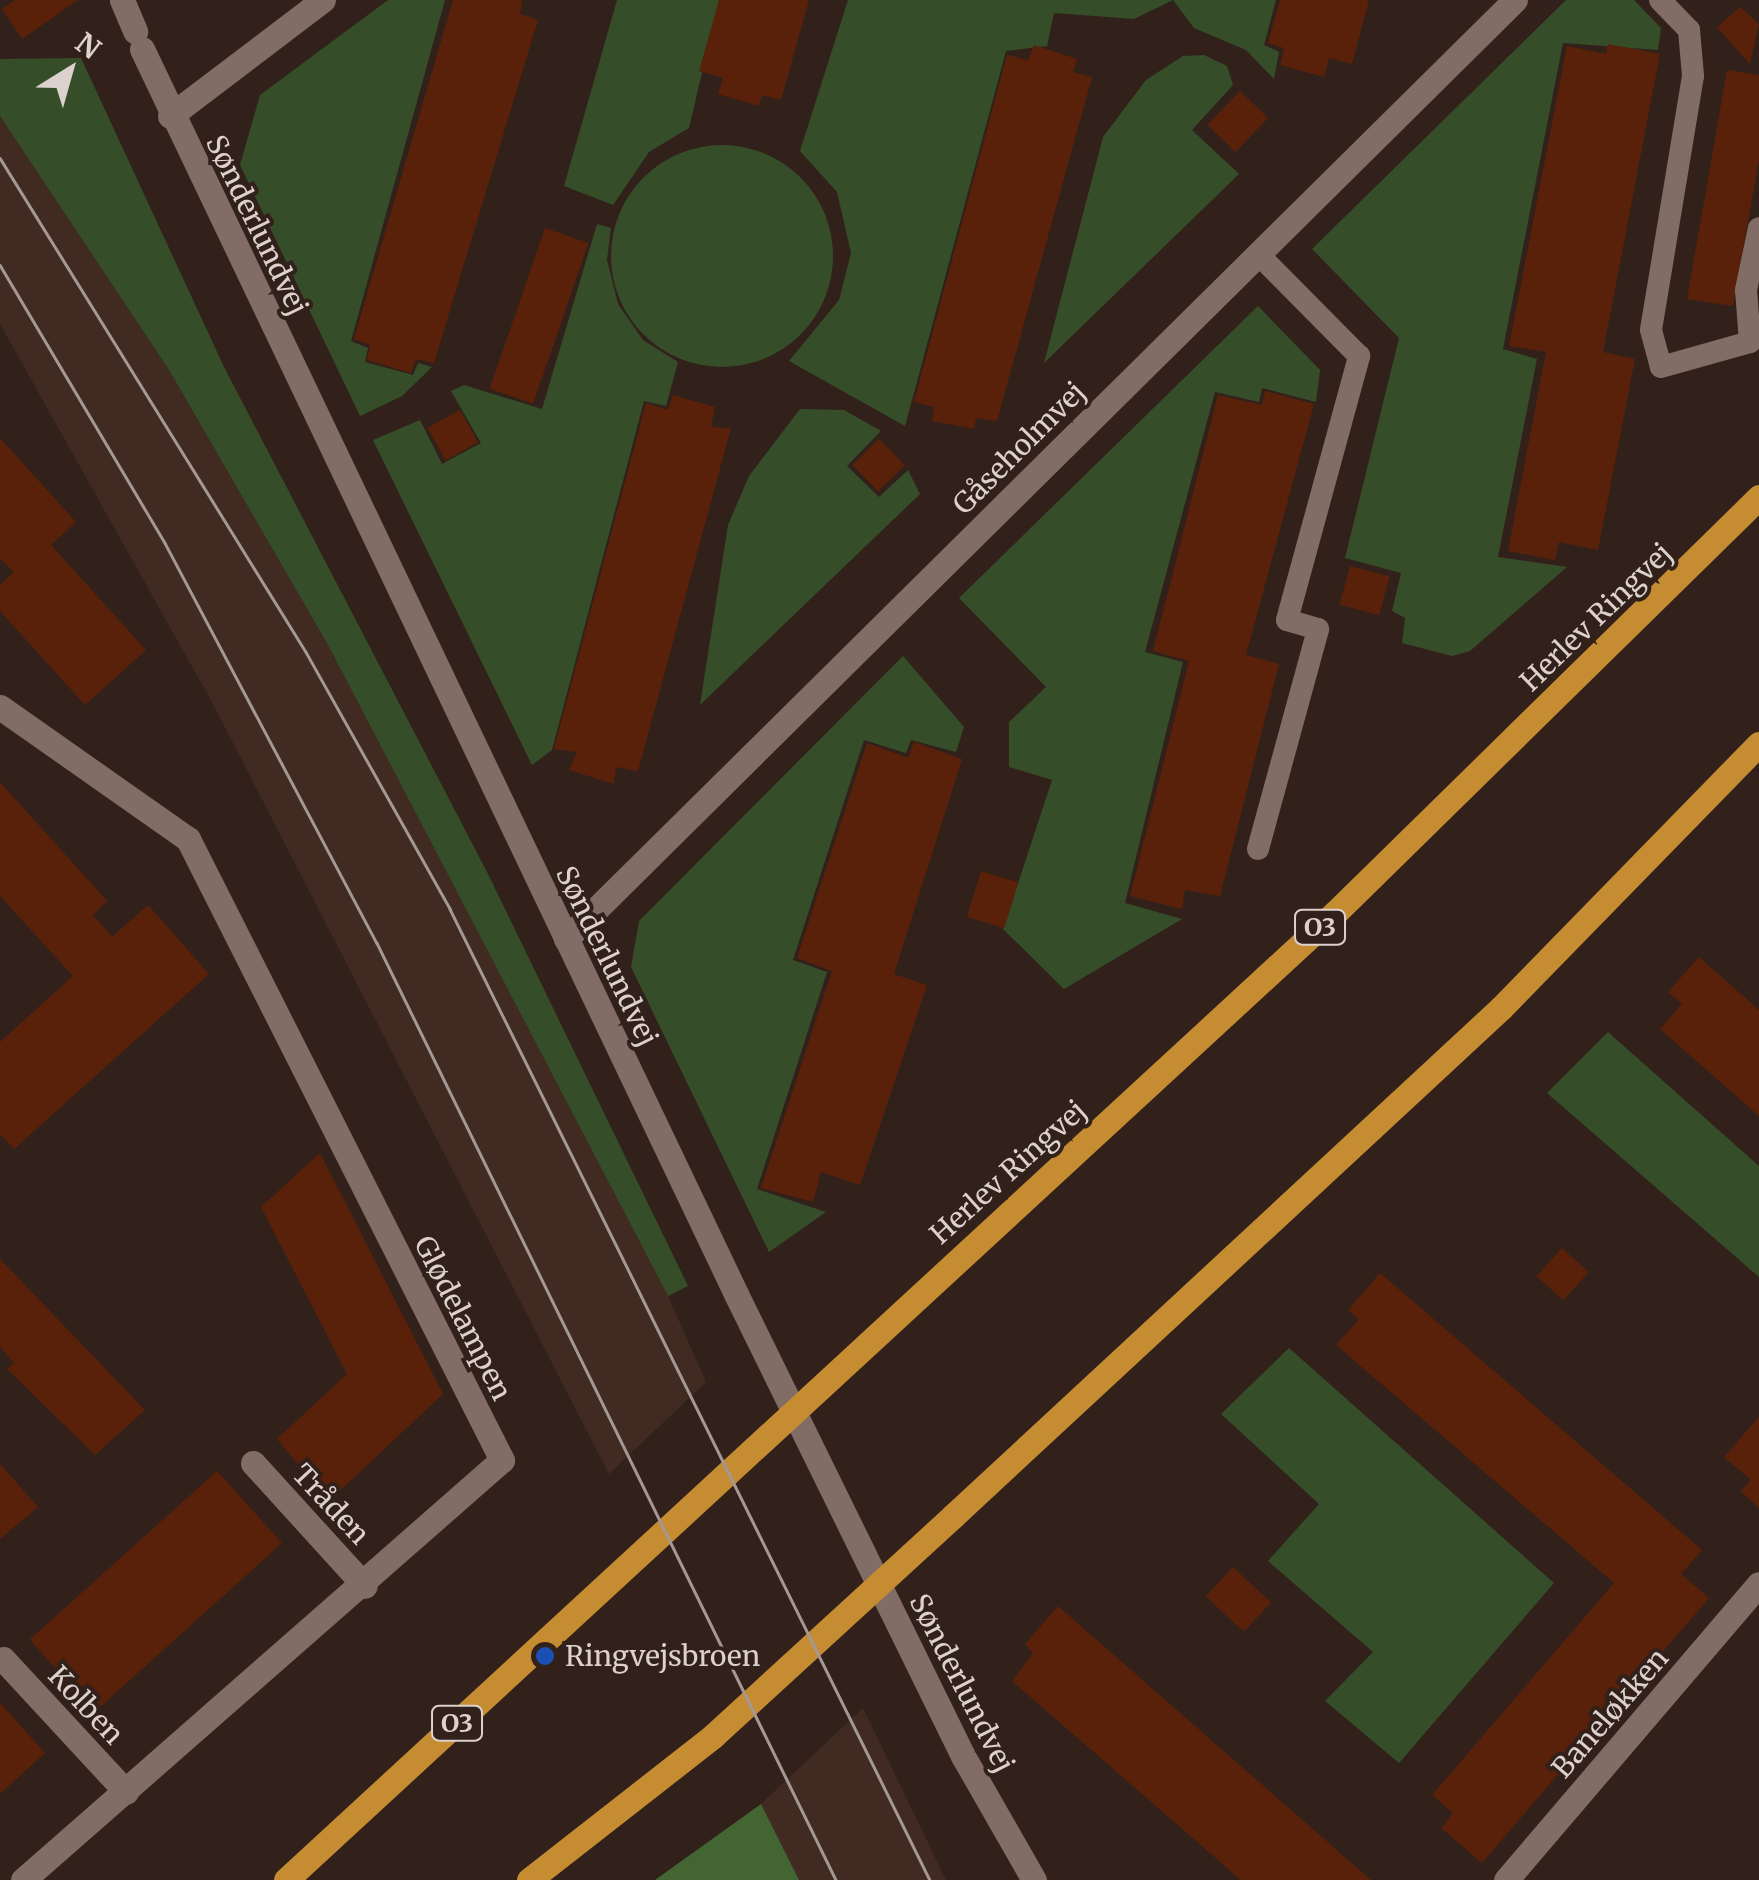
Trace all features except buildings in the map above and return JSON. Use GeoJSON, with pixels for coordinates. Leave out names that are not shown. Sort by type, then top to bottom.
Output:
{"type":"FeatureCollection","features":[{"type":"Feature","properties":{"kind":"main road","name":"Herlev Ringvej"},"geometry":{"type":"LineString","coordinates":[[286,1880],[1335,913],[1759,497]]}},
{"type":"Feature","properties":{"kind":"main road"},"geometry":{"type":"LineString","coordinates":[[528,1880],[713,1736],[953,1516],[1500,1008],[1759,744]]}},
{"type":"Feature","properties":{"kind":"street","name":"Sønderlundvej"},"geometry":{"type":"LineString","coordinates":[[122,0],[170,116],[955,1741],[1034,1880]]}},
{"type":"Feature","properties":{"kind":"street"},"geometry":{"type":"LineString","coordinates":[[170,116],[323,0]]}},
{"type":"Feature","properties":{"kind":"street","name":"Gåseholmvej"},"geometry":{"type":"LineString","coordinates":[[566,939],[1515,0]]}},
{"type":"Feature","properties":{"kind":"street","name":"Glødelampen"},"geometry":{"type":"LineString","coordinates":[[0,708],[188,838],[502,1460],[365,1586],[24,1880]]}},
{"type":"Feature","properties":{"kind":"street","name":"Tråden"},"geometry":{"type":"LineString","coordinates":[[253,1463],[365,1586]]}},
{"type":"Feature","properties":{"kind":"street","name":"Baneløkken"},"geometry":{"type":"LineString","coordinates":[[1506,1880],[1759,1584]]}},
{"type":"Feature","properties":{"kind":"street","name":"Kolben"},"geometry":{"type":"LineString","coordinates":[[3,1659],[126,1792]]}},
{"type":"Feature","properties":{"kind":"lane"},"geometry":{"type":"LineString","coordinates":[[1660,0],[1688,30],[1693,76],[1651,330],[1661,367],[1750,342],[1746,290],[1759,228]]}},
{"type":"Feature","properties":{"kind":"lane"},"geometry":{"type":"LineString","coordinates":[[1258,254],[1358,356],[1287,620],[1318,630],[1258,849]]}},
{"type":"Feature","properties":{"kind":"shaded area"},"geometry":{"type":"Polygon","coordinates":[[[0,116],[169,370],[328,645],[668,1296],[706,1382],[609,1474],[213,704],[0,324],[0,116]]]}},
{"type":"Feature","properties":{"kind":"shaded area"},"geometry":{"type":"Polygon","coordinates":[[[863,1708],[946,1880],[799,1880],[761,1804],[863,1708]]]}},
{"type":"Feature","properties":{"kind":"green space"},"geometry":{"type":"Polygon","coordinates":[[[388,0],[445,0],[351,341],[368,348],[365,362],[413,375],[418,363],[432,367],[402,396],[360,416],[240,165],[260,95],[388,0]]]}},
{"type":"Feature","properties":{"kind":"green space"},"geometry":{"type":"Polygon","coordinates":[[[617,0],[719,0],[689,128],[649,152],[613,205],[564,186],[617,0]]]}},
{"type":"Feature","properties":{"kind":"green space"},"geometry":{"type":"Polygon","coordinates":[[[848,0],[1173,0],[1134,19],[1054,13],[1047,46],[1006,51],[905,426],[789,361],[839,300],[851,253],[837,192],[800,151],[848,0]]]}},
{"type":"Feature","properties":{"kind":"green space"},"geometry":{"type":"Polygon","coordinates":[[[1173,0],[1276,0],[1264,45],[1279,52],[1274,79],[1246,50],[1194,28],[1173,0]]]}},
{"type":"Feature","properties":{"kind":"green space"},"geometry":{"type":"Polygon","coordinates":[[[1566,0],[1634,0],[1661,28],[1658,50],[1563,43],[1503,349],[1537,359],[1498,557],[1567,567],[1470,651],[1452,656],[1402,643],[1405,618],[1392,611],[1401,573],[1345,558],[1399,338],[1312,249],[1566,0]]]}},
{"type":"Feature","properties":{"kind":"green space"},"geometry":{"type":"Polygon","coordinates":[[[1204,55],[1227,66],[1233,85],[1192,130],[1239,174],[1044,363],[1103,137],[1146,80],[1183,56],[1204,55]]]}},
{"type":"Feature","properties":{"kind":"green space"},"geometry":{"type":"Polygon","coordinates":[[[81,58],[224,367],[487,872],[688,1286],[668,1296],[328,645],[169,370],[0,116],[0,59],[81,58]]]}},
{"type":"Feature","properties":{"kind":"green space"},"geometry":{"type":"Polygon","coordinates":[[[722,145],[765,153],[801,177],[825,213],[833,256],[825,299],[801,335],[765,359],[722,367],[679,359],[643,335],[619,299],[611,256],[619,213],[643,177],[679,153],[722,145]]]}},
{"type":"Feature","properties":{"kind":"green space"},"geometry":{"type":"Polygon","coordinates":[[[597,224],[611,228],[607,260],[618,304],[643,340],[678,362],[666,406],[644,401],[552,750],[532,765],[373,440],[420,420],[442,464],[481,443],[451,391],[464,385],[542,409],[597,224]]]}},
{"type":"Feature","properties":{"kind":"green space"},"geometry":{"type":"Polygon","coordinates":[[[1258,306],[1320,370],[1316,402],[1262,388],[1259,402],[1215,392],[1145,652],[1183,662],[1125,903],[1182,919],[1064,989],[1003,929],[1052,780],[1009,767],[1009,722],[1046,687],[959,598],[1258,306]]]}},
{"type":"Feature","properties":{"kind":"green space"},"geometry":{"type":"Polygon","coordinates":[[[800,409],[844,410],[881,431],[847,466],[879,497],[908,470],[920,494],[700,705],[728,525],[749,476],[800,409]]]}},
{"type":"Feature","properties":{"kind":"green space"},"geometry":{"type":"Polygon","coordinates":[[[903,656],[964,727],[956,752],[911,740],[906,753],[864,740],[793,960],[827,972],[757,1189],[826,1212],[769,1252],[631,967],[639,921],[903,656]]]}},
{"type":"Feature","properties":{"kind":"green space"},"geometry":{"type":"Polygon","coordinates":[[[1608,1032],[1759,1166],[1759,1277],[1547,1093],[1608,1032]]]}},
{"type":"Feature","properties":{"kind":"green space"},"geometry":{"type":"Polygon","coordinates":[[[1289,1348],[1554,1583],[1399,1763],[1325,1701],[1373,1652],[1268,1561],[1319,1504],[1221,1414],[1289,1348]]]}},
{"type":"Feature","properties":{"kind":"green space"},"geometry":{"type":"Polygon","coordinates":[[[761,1804],[799,1880],[655,1880],[761,1804]]]}},
{"type":"Feature","properties":{"kind":"tram line"},"geometry":{"type":"LineString","coordinates":[[0,158],[306,652],[450,909],[930,1880]]}},
{"type":"Feature","properties":{"kind":"tram line"},"geometry":{"type":"LineString","coordinates":[[0,265],[165,543],[377,943],[836,1880]]}},
{"type":"Feature","properties":{"kind":"place","name":"Ringvejsbroen"},"geometry":{"type":"Point","coordinates":[545,1656]}}]}
